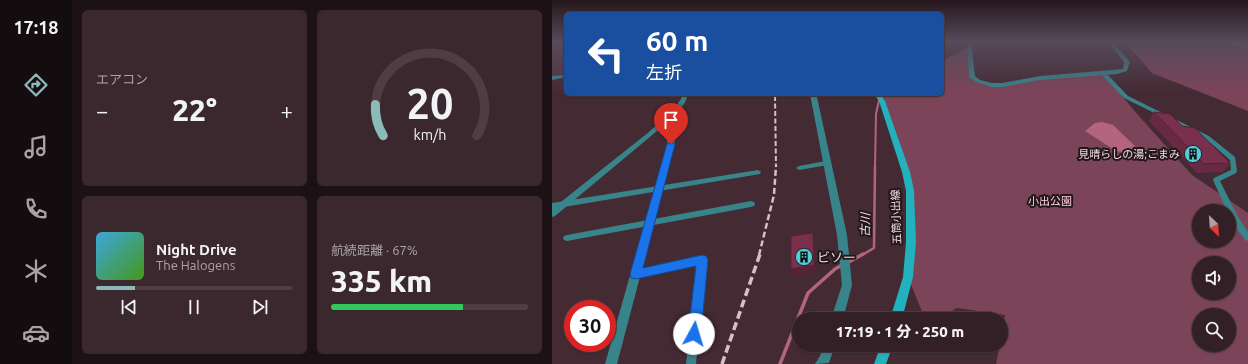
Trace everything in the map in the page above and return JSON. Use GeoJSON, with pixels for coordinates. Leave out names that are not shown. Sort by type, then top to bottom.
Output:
{"type":"FeatureCollection","features":[{"type":"Feature","properties":{"kind":"main road","name":"五筒小出線"},"geometry":{"type":"LineString","coordinates":[[878,96],[882,101],[906,172],[910,191],[911,242],[908,277],[898,312]]}},
{"type":"Feature","properties":{"kind":"main road"},"geometry":{"type":"LineString","coordinates":[[880,364],[884,352]]}},
{"type":"Feature","properties":{"kind":"street"},"geometry":{"type":"LineString","coordinates":[[971,58],[972,77],[978,81],[992,85],[1011,84],[1040,78],[1117,72],[1125,70],[1127,62],[1124,58]]}},
{"type":"Feature","properties":{"kind":"street"},"geometry":{"type":"LineString","coordinates":[[1103,73],[1126,97],[1207,137],[1233,159],[1234,171],[1216,180],[1235,219],[1248,238]]}},
{"type":"Feature","properties":{"kind":"street"},"geometry":{"type":"LineString","coordinates":[[552,78],[564,76]]}},
{"type":"Feature","properties":{"kind":"street"},"geometry":{"type":"LineString","coordinates":[[552,214],[663,122],[676,110],[685,96]]}},
{"type":"Feature","properties":{"kind":"street"},"geometry":{"type":"LineString","coordinates":[[813,96],[842,235],[847,285],[839,312]]}},
{"type":"Feature","properties":{"kind":"street"},"geometry":{"type":"LineString","coordinates":[[612,364],[671,144],[670,131],[663,122]]}},
{"type":"Feature","properties":{"kind":"street"},"geometry":{"type":"LineString","coordinates":[[799,168],[826,163]]}},
{"type":"Feature","properties":{"kind":"street"},"geometry":{"type":"LineString","coordinates":[[552,206],[758,172]]}},
{"type":"Feature","properties":{"kind":"street"},"geometry":{"type":"LineString","coordinates":[[567,238],[751,204]]}},
{"type":"Feature","properties":{"kind":"street"},"geometry":{"type":"LineString","coordinates":[[636,274],[702,260],[691,364]]}},
{"type":"Feature","properties":{"kind":"street"},"geometry":{"type":"LineString","coordinates":[[823,362],[827,352]]}},
{"type":"Feature","properties":{"kind":"shaded area"},"geometry":{"type":"Polygon","coordinates":[[[552,58],[564,58],[564,75],[552,76],[552,58]]]}},
{"type":"Feature","properties":{"kind":"shaded area"},"geometry":{"type":"Polygon","coordinates":[[[1102,122],[1113,125],[1135,146],[1135,151],[1126,153],[1116,151],[1085,131],[1095,123],[1102,122]]]}},
{"type":"Feature","properties":{"kind":"green space","name":"小出公園"},"geometry":{"type":"Polygon","coordinates":[[[948,58],[970,58],[972,77],[978,81],[992,85],[1040,78],[1103,73],[1138,115],[1192,175],[1235,204],[1192,204],[1192,248],[1236,248],[1236,205],[1248,213],[1248,364],[996,364],[999,352],[1008,352],[1008,312],[984,312],[957,308],[950,312],[922,312],[908,277],[910,191],[878,96],[944,96],[944,60],[948,58]]]}},
{"type":"Feature","properties":{"kind":"green space"},"geometry":{"type":"Polygon","coordinates":[[[1139,58],[1248,58],[1248,111],[1152,73],[1139,58]]]}},
{"type":"Feature","properties":{"kind":"building"},"geometry":{"type":"Polygon","coordinates":[[[1154,112],[1170,114],[1182,126],[1195,128],[1230,163],[1204,164],[1154,112]]]}},
{"type":"Feature","properties":{"kind":"building","name":"ビソー"},"geometry":{"type":"Polygon","coordinates":[[[813,233],[814,265],[791,269],[791,236],[813,233]]]}},
{"type":"Feature","properties":{"kind":"waterway","name":"古川"},"geometry":{"type":"LineString","coordinates":[[875,167],[876,114],[880,96]]}},
{"type":"Feature","properties":{"kind":"waterway","name":"古川"},"geometry":{"type":"LineString","coordinates":[[862,255],[874,248],[875,166]]}},
{"type":"Feature","properties":{"kind":"waterway","name":"古川"},"geometry":{"type":"LineString","coordinates":[[847,263],[863,254]]}},
{"type":"Feature","properties":{"kind":"waterway","name":"古川"},"geometry":{"type":"LineString","coordinates":[[780,364],[808,293],[835,269],[842,265]]}},
{"type":"Feature","properties":{"kind":"railway"},"geometry":{"type":"LineString","coordinates":[[775,96],[776,166]]}},
{"type":"Feature","properties":{"kind":"railway"},"geometry":{"type":"LineString","coordinates":[[759,255],[774,195],[776,166]]}},
{"type":"Feature","properties":{"kind":"railway"},"geometry":{"type":"LineString","coordinates":[[722,364],[760,254]]}},
{"type":"Feature","properties":{"kind":"place","name":"見晴らしの湯;こまみ"},"geometry":{"type":"Point","coordinates":[1193,154]}},
{"type":"Feature","properties":{"kind":"place","name":"ビソー"},"geometry":{"type":"Point","coordinates":[804,257]}},
{"type":"Feature","properties":{"kind":"route"},"geometry":{"type":"LineString","coordinates":[[671,144],[636,274],[702,260],[694,334]]}}]}
